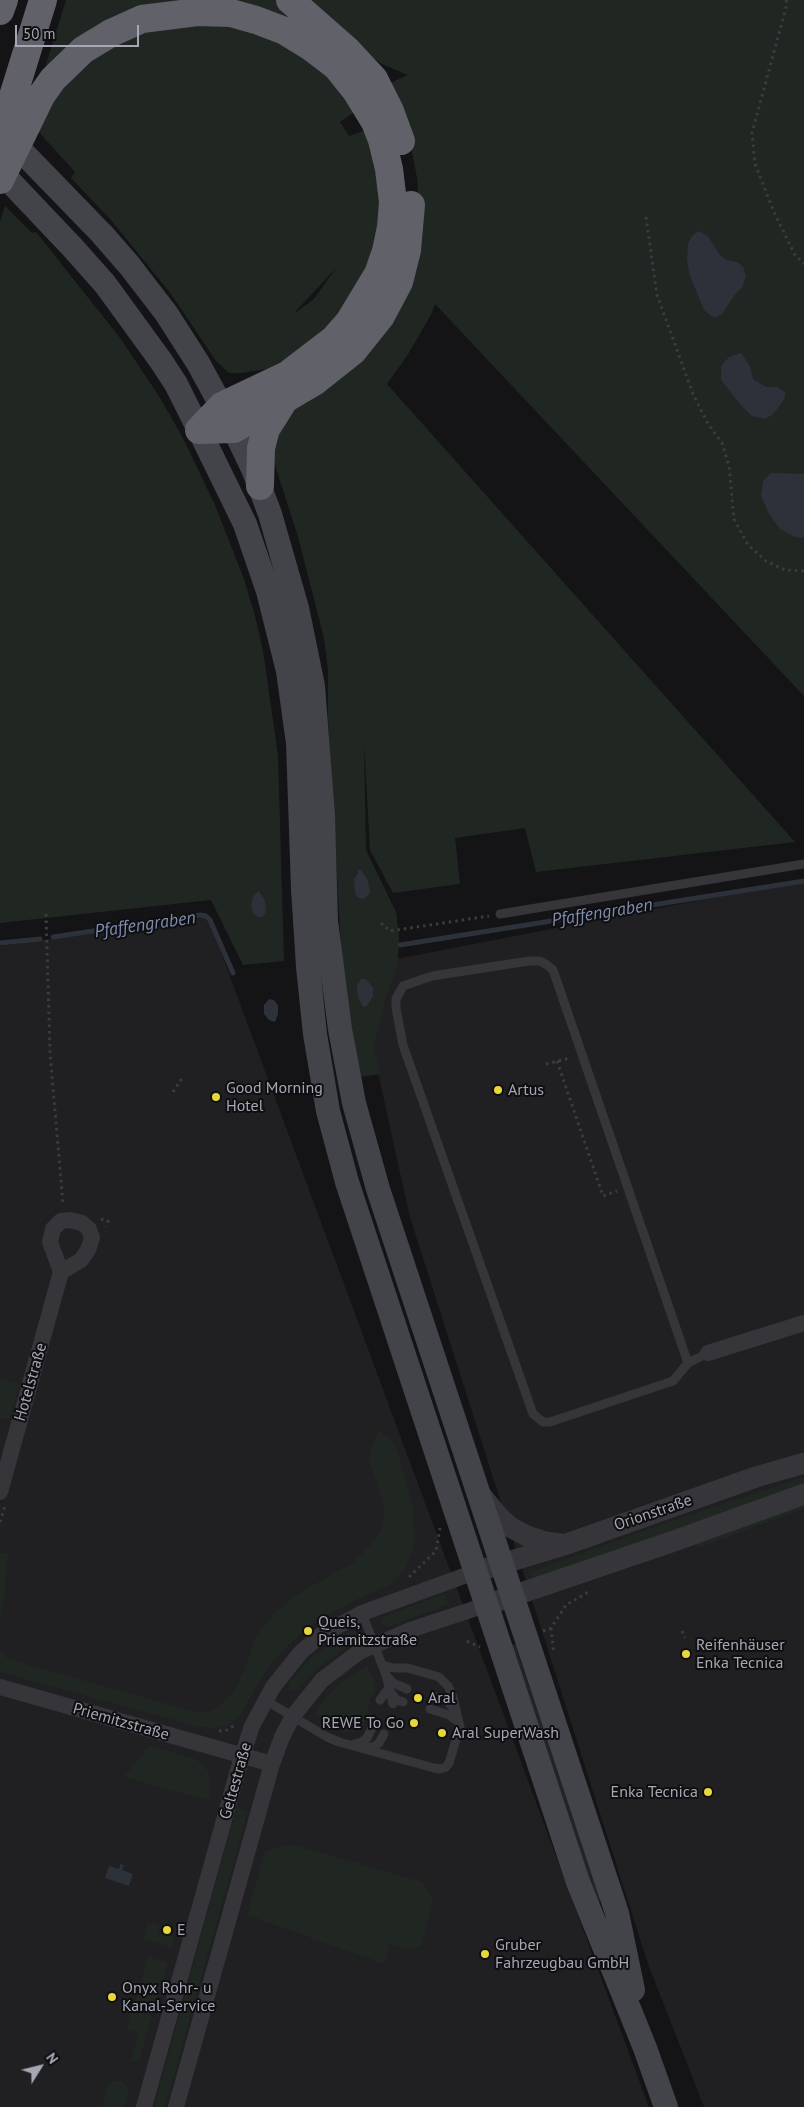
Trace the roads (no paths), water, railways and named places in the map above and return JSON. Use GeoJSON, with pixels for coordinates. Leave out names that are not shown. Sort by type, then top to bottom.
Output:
{"type":"FeatureCollection","features":[{"type":"Feature","properties":{"kind":"highway"},"geometry":{"type":"LineString","coordinates":[[0,11],[4,0]]}},
{"type":"Feature","properties":{"kind":"highway"},"geometry":{"type":"LineString","coordinates":[[0,138],[43,0]]}},
{"type":"Feature","properties":{"kind":"highway"},"geometry":{"type":"LineString","coordinates":[[199,430],[228,418],[283,402],[314,382],[353,352],[381,316],[399,282],[407,250],[411,210],[410,179],[404,150],[390,112],[374,79],[347,50],[290,0]]}},
{"type":"Feature","properties":{"kind":"highway"},"geometry":{"type":"LineString","coordinates":[[0,180],[41,96],[53,79],[83,50],[111,33],[142,19],[197,12],[231,13],[285,31],[311,47],[336,66],[356,91],[375,122],[382,140],[389,169],[393,202],[391,227],[386,251],[367,294],[349,322],[334,339],[228,418]]}},
{"type":"Feature","properties":{"kind":"highway"},"geometry":{"type":"LineString","coordinates":[[260,486],[261,448],[266,429],[283,402]]}},
{"type":"Feature","properties":{"kind":"main road"},"geometry":{"type":"LineString","coordinates":[[0,129],[124,259],[166,313],[198,363],[228,418],[260,486],[270,514],[297,608],[313,686],[323,816],[326,921],[340,1029],[354,1102],[378,1189],[514,1596],[617,1913],[645,2048]]}},
{"type":"Feature","properties":{"kind":"main road"},"geometry":{"type":"LineString","coordinates":[[0,171],[105,284],[132,320],[176,384],[245,524],[268,591],[288,671],[298,743],[308,967],[315,1034],[328,1111],[347,1182],[578,1882],[645,2048],[666,2107]]}},
{"type":"Feature","properties":{"kind":"street"},"geometry":{"type":"LineString","coordinates":[[70,1220],[82,1223],[89,1229],[92,1238],[88,1250],[80,1260],[62,1272],[50,1242],[53,1230],[61,1221],[70,1220]]}},
{"type":"Feature","properties":{"kind":"street","name":"Hotelstraße"},"geometry":{"type":"LineString","coordinates":[[0,1492],[62,1272]]}},
{"type":"Feature","properties":{"kind":"street"},"geometry":{"type":"LineString","coordinates":[[708,1354],[804,1323]]}},
{"type":"Feature","properties":{"kind":"street","name":"Orionstraße"},"geometry":{"type":"LineString","coordinates":[[475,1572],[564,1545],[756,1477],[804,1463]]}},
{"type":"Feature","properties":{"kind":"street"},"geometry":{"type":"LineString","coordinates":[[479,1492],[499,1517],[510,1527],[527,1536],[545,1542],[564,1545]]}},
{"type":"Feature","properties":{"kind":"street","name":"Orionstraße"},"geometry":{"type":"LineString","coordinates":[[486,1605],[804,1494]]}},
{"type":"Feature","properties":{"kind":"street","name":"Geltestraße"},"geometry":{"type":"LineString","coordinates":[[144,2107],[242,1756],[252,1726],[265,1700],[281,1676],[301,1652],[321,1635],[362,1613],[475,1572]]}},
{"type":"Feature","properties":{"kind":"street","name":"Geltestraße"},"geometry":{"type":"LineString","coordinates":[[176,2107],[272,1764],[282,1737],[293,1716],[311,1692],[329,1673],[352,1656],[374,1644],[410,1630],[486,1605]]}},
{"type":"Feature","properties":{"kind":"street","name":"Priemitzstraße"},"geometry":{"type":"LineString","coordinates":[[0,1688],[272,1764]]}},
{"type":"Feature","properties":{"kind":"lane"},"geometry":{"type":"LineString","coordinates":[[500,914],[804,864]]}},
{"type":"Feature","properties":{"kind":"lane"},"geometry":{"type":"LineString","coordinates":[[688,1363],[553,970],[540,961],[530,961],[432,976],[403,986],[396,999],[398,1025],[403,1045],[533,1414],[543,1422],[550,1422],[673,1381],[688,1363],[708,1354]]}},
{"type":"Feature","properties":{"kind":"lane"},"geometry":{"type":"LineString","coordinates":[[362,1613],[386,1675],[393,1704]]}},
{"type":"Feature","properties":{"kind":"lane"},"geometry":{"type":"LineString","coordinates":[[265,1700],[327,1737],[350,1745],[440,1769],[449,1764],[460,1722],[448,1686],[439,1677],[408,1668],[394,1668],[382,1664]]}},
{"type":"Feature","properties":{"kind":"lane"},"geometry":{"type":"LineString","coordinates":[[386,1675],[393,1683],[407,1689]]}},
{"type":"Feature","properties":{"kind":"lane"},"geometry":{"type":"LineString","coordinates":[[380,1700],[388,1689]]}},
{"type":"Feature","properties":{"kind":"lane"},"geometry":{"type":"LineString","coordinates":[[388,1689],[397,1700],[403,1702]]}},
{"type":"Feature","properties":{"kind":"lane"},"geometry":{"type":"LineString","coordinates":[[433,1696],[445,1699],[457,1711]]}},
{"type":"Feature","properties":{"kind":"lane"},"geometry":{"type":"LineString","coordinates":[[430,1709],[460,1722]]}},
{"type":"Feature","properties":{"kind":"lane"},"geometry":{"type":"LineString","coordinates":[[350,1745],[360,1743],[367,1738],[371,1730]]}},
{"type":"Feature","properties":{"kind":"lane"},"geometry":{"type":"LineString","coordinates":[[362,1748],[373,1747],[380,1743],[384,1734]]}},
{"type":"Feature","properties":{"kind":"waterway","name":"Pfaffengraben"},"geometry":{"type":"LineString","coordinates":[[400,945],[804,881]]}},
{"type":"Feature","properties":{"kind":"waterway","name":"Pfaffengraben"},"geometry":{"type":"LineString","coordinates":[[53,937],[200,915],[206,916],[210,920],[233,973]]}},
{"type":"Feature","properties":{"kind":"waterway","name":"Pfaffengraben"},"geometry":{"type":"LineString","coordinates":[[0,943],[40,939]]}},
{"type":"Feature","properties":{"kind":"place","name":"Artus"},"geometry":{"type":"Point","coordinates":[498,1090]}},
{"type":"Feature","properties":{"kind":"place","name":"Good Morning Hotel"},"geometry":{"type":"Point","coordinates":[216,1097]}},
{"type":"Feature","properties":{"kind":"place","name":"Queis, Priemitzstraße"},"geometry":{"type":"Point","coordinates":[308,1631]}},
{"type":"Feature","properties":{"kind":"place","name":"Reifenhäuser Enka Tecnica"},"geometry":{"type":"Point","coordinates":[686,1654]}},
{"type":"Feature","properties":{"kind":"place","name":"Aral"},"geometry":{"type":"Point","coordinates":[418,1698]}},
{"type":"Feature","properties":{"kind":"place","name":"REWE To Go"},"geometry":{"type":"Point","coordinates":[414,1723]}},
{"type":"Feature","properties":{"kind":"place","name":"Aral SuperWash"},"geometry":{"type":"Point","coordinates":[442,1733]}},
{"type":"Feature","properties":{"kind":"place","name":"Enka Tecnica"},"geometry":{"type":"Point","coordinates":[708,1792]}},
{"type":"Feature","properties":{"kind":"place","name":"E"},"geometry":{"type":"Point","coordinates":[167,1930]}},
{"type":"Feature","properties":{"kind":"place","name":"Gruber Fahrzeugbau GmbH"},"geometry":{"type":"Point","coordinates":[485,1954]}},
{"type":"Feature","properties":{"kind":"place","name":"Onyx Rohr- u Kanal-Service"},"geometry":{"type":"Point","coordinates":[112,1997]}}]}
